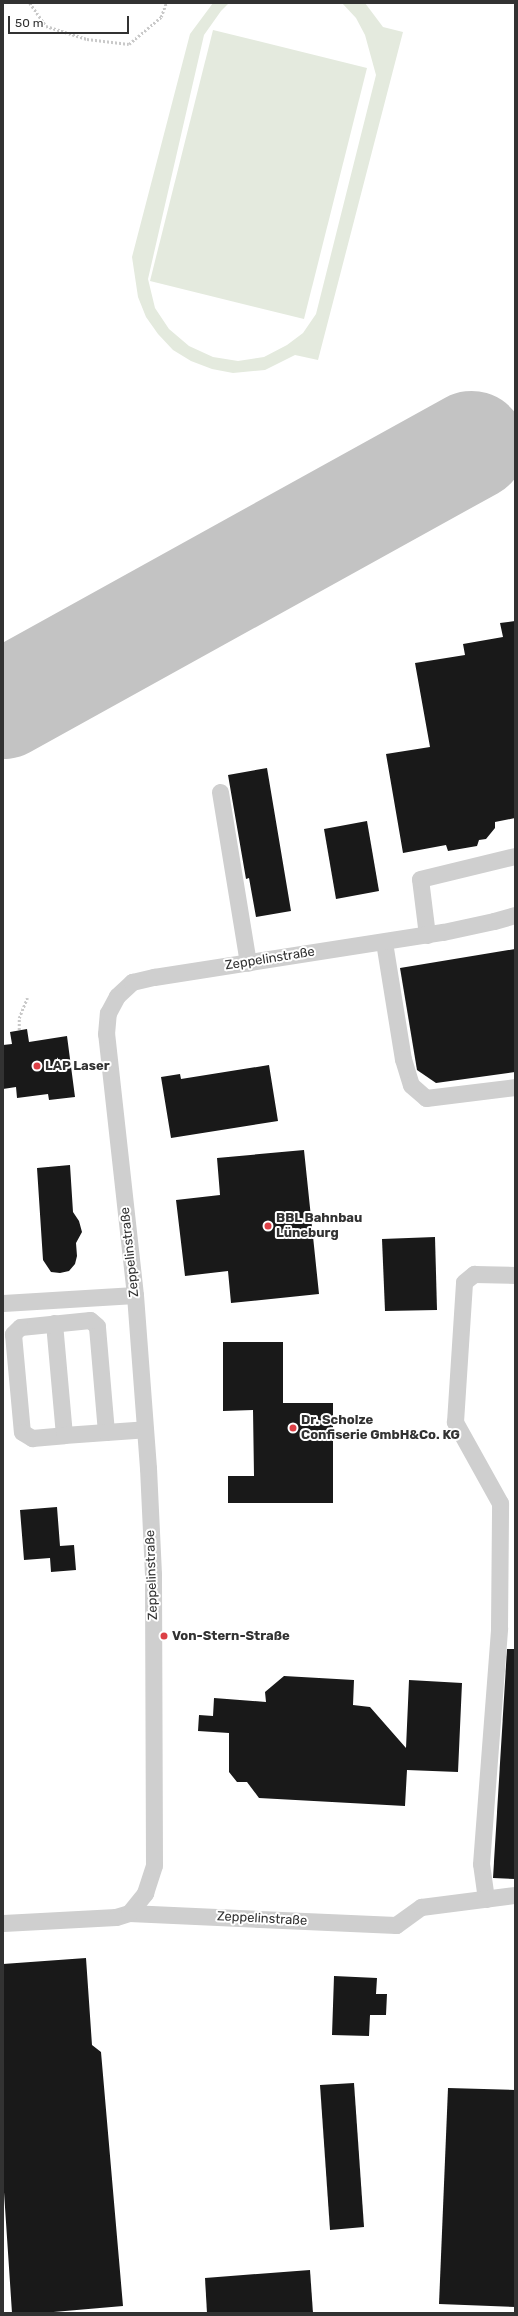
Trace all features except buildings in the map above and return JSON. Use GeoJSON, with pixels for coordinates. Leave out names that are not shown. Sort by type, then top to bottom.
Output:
{"type":"FeatureCollection","features":[{"type":"Feature","properties":{"kind":"street"},"geometry":{"type":"LineString","coordinates":[[220,792],[248,963]]}},
{"type":"Feature","properties":{"kind":"street"},"geometry":{"type":"LineString","coordinates":[[427,935],[420,879],[515,856]]}},
{"type":"Feature","properties":{"kind":"street","name":"Zeppelinstraße"},"geometry":{"type":"LineString","coordinates":[[129,1913],[145,1893],[154,1865],[153,1574],[145,1429],[135,1295],[106,1034],[108,1013],[117,996],[132,982],[154,977],[427,935],[515,915]]}},
{"type":"Feature","properties":{"kind":"street"},"geometry":{"type":"LineString","coordinates":[[384,942],[403,1059],[411,1085],[426,1098],[515,1087]]}},
{"type":"Feature","properties":{"kind":"street"},"geometry":{"type":"LineString","coordinates":[[515,1275],[474,1274],[464,1282],[455,1422],[500,1503],[499,1628],[481,1864],[486,1899],[515,1895]]}},
{"type":"Feature","properties":{"kind":"street"},"geometry":{"type":"LineString","coordinates":[[3,1303],[135,1295]]}},
{"type":"Feature","properties":{"kind":"street"},"geometry":{"type":"LineString","coordinates":[[106,1432],[96,1326],[90,1320],[20,1327],[13,1334],[22,1432],[32,1438],[145,1429]]}},
{"type":"Feature","properties":{"kind":"street"},"geometry":{"type":"LineString","coordinates":[[54,1323],[64,1435]]}},
{"type":"Feature","properties":{"kind":"street","name":"Zeppelinstraße"},"geometry":{"type":"LineString","coordinates":[[3,1923],[116,1916],[129,1913],[396,1925],[421,1906],[486,1899]]}},
{"type":"Feature","properties":{"kind":"path"},"geometry":{"type":"LineString","coordinates":[[30,3],[46,26],[87,39],[129,44],[161,18],[166,3]]}},
{"type":"Feature","properties":{"kind":"path"},"geometry":{"type":"LineString","coordinates":[[19,1030],[19,1018],[27,998]]}},
{"type":"Feature","properties":{"kind":"shaded area"},"geometry":{"type":"Polygon","coordinates":[[[213,3],[229,3],[221,11],[204,35],[148,279],[155,308],[169,329],[189,346],[213,357],[238,361],[264,357],[287,345],[303,333],[316,314],[376,75],[365,35],[356,18],[342,3],[365,3],[383,27],[403,32],[318,360],[295,355],[265,370],[233,373],[212,369],[191,361],[173,350],[158,334],[146,317],[138,297],[132,257],[190,34],[213,3]]]}},
{"type":"Feature","properties":{"kind":"shaded area"},"geometry":{"type":"Polygon","coordinates":[[[213,30],[367,68],[304,319],[150,281],[213,30]]]}},
{"type":"Feature","properties":{"kind":"runway"},"geometry":{"type":"LineString","coordinates":[[3,704],[471,445]]}},
{"type":"Feature","properties":{"kind":"place","name":"LAP Laser"},"geometry":{"type":"Point","coordinates":[37,1066]}},
{"type":"Feature","properties":{"kind":"place","name":"BBL Bahnbau Lüneburg"},"geometry":{"type":"Point","coordinates":[268,1226]}},
{"type":"Feature","properties":{"kind":"place","name":"Dr. Scholze Confiserie GmbH&Co. KG"},"geometry":{"type":"Point","coordinates":[293,1428]}},
{"type":"Feature","properties":{"kind":"place","name":"Von-Stern-Straße"},"geometry":{"type":"Point","coordinates":[164,1636]}}]}
